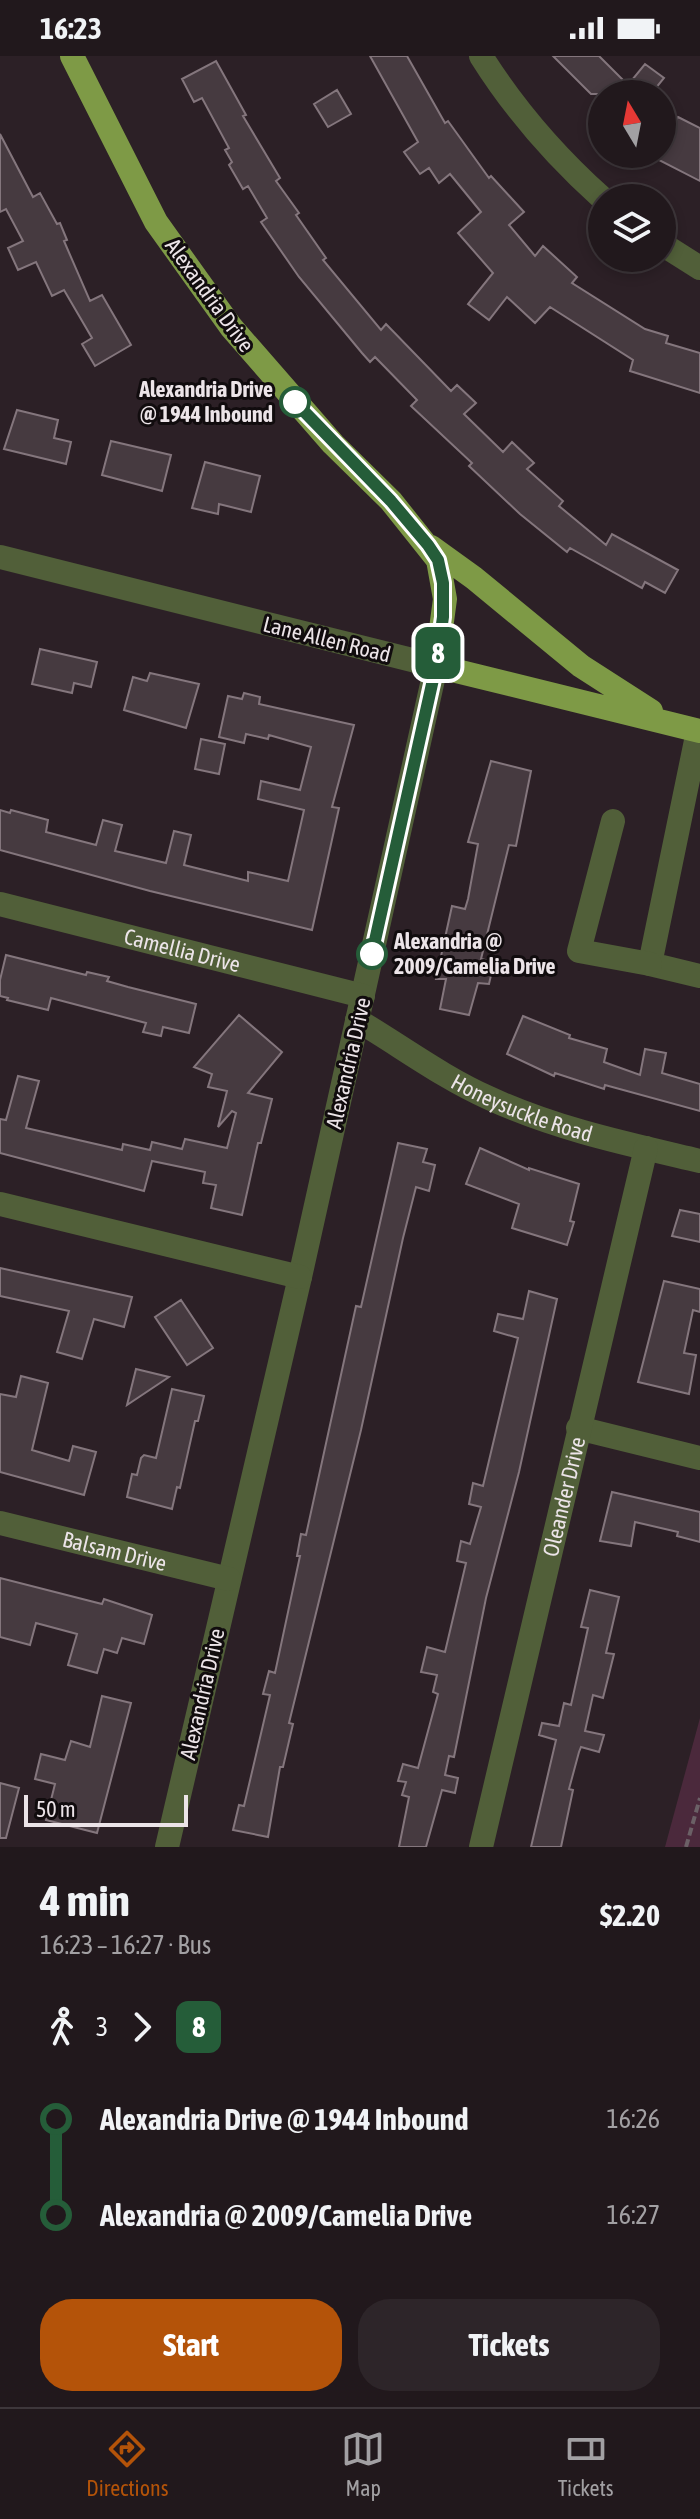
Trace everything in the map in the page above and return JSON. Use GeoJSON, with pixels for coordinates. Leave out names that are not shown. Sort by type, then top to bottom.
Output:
{"type":"FeatureCollection","features":[{"type":"Feature","properties":{"kind":"main road","name":"Alexandria Drive"},"geometry":{"type":"LineString","coordinates":[[72,56],[156,222],[231,327],[333,444],[391,501],[438,560],[445,599],[436,666]]}},
{"type":"Feature","properties":{"kind":"main road"},"geometry":{"type":"LineString","coordinates":[[428,545],[474,578],[581,666],[670,723]]}},
{"type":"Feature","properties":{"kind":"main road","name":"Lane Allen Road"},"geometry":{"type":"LineString","coordinates":[[436,666],[699,731]]}},
{"type":"Feature","properties":{"kind":"street"},"geometry":{"type":"LineString","coordinates":[[481,56],[530,126],[588,184]]}},
{"type":"Feature","properties":{"kind":"street"},"geometry":{"type":"LineString","coordinates":[[676,253],[700,268]]}},
{"type":"Feature","properties":{"kind":"street","name":"Lane Allen Road"},"geometry":{"type":"LineString","coordinates":[[0,557],[436,666]]}},
{"type":"Feature","properties":{"kind":"street","name":"Alexandria Drive"},"geometry":{"type":"LineString","coordinates":[[167,1847],[300,1277],[436,666]]}},
{"type":"Feature","properties":{"kind":"street"},"geometry":{"type":"LineString","coordinates":[[650,964],[699,731]]}},
{"type":"Feature","properties":{"kind":"street"},"geometry":{"type":"LineString","coordinates":[[613,821],[579,951],[700,976]]}},
{"type":"Feature","properties":{"kind":"street","name":"Camellia Drive"},"geometry":{"type":"LineString","coordinates":[[0,904],[360,1008]]}},
{"type":"Feature","properties":{"kind":"street","name":"Honeysuckle Road"},"geometry":{"type":"LineString","coordinates":[[360,1008],[423,1062],[487,1098],[570,1129],[700,1161]]}},
{"type":"Feature","properties":{"kind":"street","name":"Oleander Drive"},"geometry":{"type":"LineString","coordinates":[[481,1847],[646,1148]]}},
{"type":"Feature","properties":{"kind":"street"},"geometry":{"type":"LineString","coordinates":[[0,1204],[300,1277]]}},
{"type":"Feature","properties":{"kind":"street"},"geometry":{"type":"LineString","coordinates":[[578,1428],[700,1458]]}},
{"type":"Feature","properties":{"kind":"street","name":"Balsam Drive"},"geometry":{"type":"LineString","coordinates":[[0,1523],[229,1579]]}},
{"type":"Feature","properties":{"kind":"path"},"geometry":{"type":"LineString","coordinates":[[686,1847],[700,1798]]}},
{"type":"Feature","properties":{"kind":"shaded area"},"geometry":{"type":"Polygon","coordinates":[[[700,1718],[700,1847],[665,1847],[700,1718]]]}},
{"type":"Feature","properties":{"kind":"building"},"geometry":{"type":"Polygon","coordinates":[[[370,56],[407,56],[445,123],[448,121],[489,178],[491,176],[524,212],[509,225],[535,256],[543,246],[577,277],[572,283],[645,329],[668,336],[666,343],[700,353],[700,393],[630,371],[633,360],[550,307],[535,323],[507,297],[489,320],[468,304],[493,273],[458,233],[481,212],[450,174],[439,183],[429,168],[420,174],[404,152],[418,142],[370,56]]]}},
{"type":"Feature","properties":{"kind":"building"},"geometry":{"type":"Polygon","coordinates":[[[553,56],[599,56],[623,80],[588,80],[588,91],[553,56]]]}},
{"type":"Feature","properties":{"kind":"building"},"geometry":{"type":"Polygon","coordinates":[[[216,61],[246,115],[243,116],[280,178],[276,181],[326,258],[323,260],[381,330],[386,324],[451,391],[457,385],[476,403],[464,414],[503,452],[512,442],[534,463],[527,469],[563,501],[559,506],[606,545],[612,534],[678,570],[665,593],[645,582],[642,588],[570,548],[567,552],[520,514],[469,466],[472,463],[411,406],[417,400],[375,357],[370,362],[362,353],[299,277],[261,222],[267,218],[248,186],[243,189],[229,165],[232,162],[225,150],[229,148],[202,98],[194,102],[182,79],[216,61]]]}},
{"type":"Feature","properties":{"kind":"building"},"geometry":{"type":"Polygon","coordinates":[[[645,64],[664,78],[662,80],[632,80],[645,64]]]}},
{"type":"Feature","properties":{"kind":"building"},"geometry":{"type":"Polygon","coordinates":[[[337,90],[351,114],[328,127],[314,104],[337,90]]]}},
{"type":"Feature","properties":{"kind":"building"},"geometry":{"type":"Polygon","coordinates":[[[678,117],[700,128],[700,181],[675,168],[678,117]]]}},
{"type":"Feature","properties":{"kind":"building"},"geometry":{"type":"Polygon","coordinates":[[[0,134],[33,197],[40,193],[57,224],[60,223],[67,240],[64,241],[90,301],[102,295],[131,345],[95,366],[82,344],[92,338],[64,290],[52,296],[36,262],[18,270],[8,248],[23,241],[6,209],[0,212],[0,134]]]}},
{"type":"Feature","properties":{"kind":"building"},"geometry":{"type":"Polygon","coordinates":[[[17,410],[58,420],[54,438],[71,442],[66,464],[4,449],[17,410]]]}},
{"type":"Feature","properties":{"kind":"building"},"geometry":{"type":"Polygon","coordinates":[[[111,441],[171,455],[162,491],[102,475],[111,441]]]}},
{"type":"Feature","properties":{"kind":"building"},"geometry":{"type":"Polygon","coordinates":[[[205,462],[260,476],[251,512],[219,504],[218,514],[192,508],[205,462]]]}},
{"type":"Feature","properties":{"kind":"building"},"geometry":{"type":"Polygon","coordinates":[[[40,649],[97,662],[91,687],[74,683],[72,693],[32,684],[40,649]]]}},
{"type":"Feature","properties":{"kind":"building"},"geometry":{"type":"Polygon","coordinates":[[[150,673],[199,684],[186,728],[124,710],[133,677],[147,681],[150,673]]]}},
{"type":"Feature","properties":{"kind":"building"},"geometry":{"type":"Polygon","coordinates":[[[244,693],[260,697],[259,704],[354,725],[332,807],[339,808],[312,930],[150,891],[0,850],[0,810],[10,813],[11,810],[48,820],[46,832],[96,845],[103,820],[122,825],[115,851],[166,863],[174,831],[191,835],[184,865],[248,881],[248,872],[288,881],[304,810],[258,799],[261,781],[300,790],[311,747],[269,735],[268,739],[246,734],[244,743],[219,737],[228,696],[242,699],[244,693]]]}},
{"type":"Feature","properties":{"kind":"building"},"geometry":{"type":"Polygon","coordinates":[[[201,739],[225,744],[219,774],[195,769],[201,739]]]}},
{"type":"Feature","properties":{"kind":"building"},"geometry":{"type":"Polygon","coordinates":[[[491,761],[531,771],[516,846],[509,845],[481,959],[494,962],[489,984],[478,983],[469,1015],[440,1009],[446,979],[436,979],[452,906],[465,909],[468,899],[478,844],[468,842],[491,761]]]}},
{"type":"Feature","properties":{"kind":"building"},"geometry":{"type":"Polygon","coordinates":[[[6,955],[86,975],[87,972],[109,977],[107,981],[196,1004],[189,1033],[163,1027],[161,1036],[143,1032],[146,1023],[51,998],[48,1010],[7,1000],[0,996],[6,955]]]}},
{"type":"Feature","properties":{"kind":"building"},"geometry":{"type":"Polygon","coordinates":[[[239,1015],[282,1052],[248,1093],[272,1099],[261,1143],[258,1143],[242,1215],[211,1208],[216,1185],[203,1183],[205,1172],[152,1161],[144,1191],[0,1153],[0,1119],[6,1120],[18,1076],[39,1081],[26,1128],[122,1150],[123,1144],[150,1150],[152,1142],[182,1149],[185,1139],[227,1148],[236,1113],[232,1111],[218,1127],[227,1091],[208,1087],[212,1074],[194,1067],[239,1015]]]}},
{"type":"Feature","properties":{"kind":"building"},"geometry":{"type":"Polygon","coordinates":[[[523,1016],[570,1035],[569,1038],[607,1049],[604,1062],[640,1075],[645,1049],[666,1053],[662,1073],[700,1084],[700,1111],[605,1085],[604,1089],[555,1073],[554,1076],[507,1054],[523,1016]]]}},
{"type":"Feature","properties":{"kind":"building"},"geometry":{"type":"Polygon","coordinates":[[[398,1143],[427,1149],[423,1162],[435,1165],[429,1191],[416,1187],[403,1238],[361,1430],[289,1723],[293,1724],[283,1767],[280,1767],[268,1837],[233,1830],[239,1805],[244,1806],[270,1695],[263,1694],[269,1671],[275,1673],[300,1556],[297,1556],[301,1534],[306,1535],[356,1306],[361,1307],[398,1143]]]}},
{"type":"Feature","properties":{"kind":"building"},"geometry":{"type":"Polygon","coordinates":[[[480,1148],[529,1170],[579,1184],[570,1221],[574,1222],[567,1245],[512,1228],[519,1204],[466,1184],[480,1148]]]}},
{"type":"Feature","properties":{"kind":"building"},"geometry":{"type":"Polygon","coordinates":[[[680,1210],[700,1214],[700,1242],[672,1236],[680,1210]]]}},
{"type":"Feature","properties":{"kind":"building"},"geometry":{"type":"Polygon","coordinates":[[[0,1268],[132,1297],[124,1327],[94,1319],[82,1359],[57,1352],[69,1311],[0,1296],[0,1268]]]}},
{"type":"Feature","properties":{"kind":"building"},"geometry":{"type":"Polygon","coordinates":[[[664,1281],[700,1289],[700,1312],[693,1310],[684,1353],[696,1355],[689,1394],[638,1382],[664,1281]]]}},
{"type":"Feature","properties":{"kind":"building"},"geometry":{"type":"Polygon","coordinates":[[[529,1291],[557,1299],[519,1472],[486,1598],[454,1757],[449,1756],[445,1775],[458,1778],[455,1793],[442,1790],[426,1847],[399,1847],[409,1797],[402,1795],[406,1782],[398,1781],[403,1764],[418,1768],[438,1694],[433,1692],[437,1675],[421,1672],[427,1647],[445,1652],[466,1563],[457,1561],[461,1541],[470,1544],[481,1507],[469,1504],[473,1483],[483,1486],[518,1338],[494,1331],[498,1314],[523,1319],[529,1291]]]}},
{"type":"Feature","properties":{"kind":"building"},"geometry":{"type":"Polygon","coordinates":[[[181,1300],[213,1348],[187,1365],[155,1317],[181,1300]]]}},
{"type":"Feature","properties":{"kind":"building"},"geometry":{"type":"Polygon","coordinates":[[[136,1369],[169,1377],[127,1405],[136,1369]]]}},
{"type":"Feature","properties":{"kind":"building"},"geometry":{"type":"Polygon","coordinates":[[[21,1376],[48,1383],[32,1450],[69,1461],[73,1446],[96,1452],[84,1495],[0,1472],[0,1394],[16,1397],[21,1376]]]}},
{"type":"Feature","properties":{"kind":"building"},"geometry":{"type":"Polygon","coordinates":[[[172,1389],[204,1396],[172,1509],[127,1497],[132,1474],[137,1475],[141,1458],[144,1455],[156,1458],[172,1389]]]}},
{"type":"Feature","properties":{"kind":"building"},"geometry":{"type":"Polygon","coordinates":[[[612,1492],[700,1512],[700,1542],[677,1536],[678,1532],[635,1522],[631,1546],[600,1541],[612,1492]]]}},
{"type":"Feature","properties":{"kind":"building"},"geometry":{"type":"Polygon","coordinates":[[[0,1578],[102,1604],[104,1599],[152,1615],[144,1644],[122,1638],[117,1653],[104,1649],[97,1673],[68,1665],[77,1634],[36,1623],[30,1645],[0,1637],[0,1578]]]}},
{"type":"Feature","properties":{"kind":"building"},"geometry":{"type":"Polygon","coordinates":[[[590,1590],[619,1597],[606,1653],[614,1654],[603,1698],[593,1695],[585,1731],[604,1735],[599,1752],[581,1747],[579,1752],[569,1789],[573,1790],[561,1847],[531,1847],[556,1740],[539,1735],[542,1723],[559,1726],[564,1703],[571,1705],[588,1628],[581,1627],[590,1590]]]}},
{"type":"Feature","properties":{"kind":"building"},"geometry":{"type":"Polygon","coordinates":[[[102,1696],[131,1703],[97,1833],[46,1820],[55,1784],[35,1779],[41,1754],[65,1760],[71,1741],[90,1747],[102,1696]]]}},
{"type":"Feature","properties":{"kind":"building"},"geometry":{"type":"Polygon","coordinates":[[[0,1783],[19,1788],[6,1838],[0,1838],[0,1783]]]}},
{"type":"Feature","properties":{"kind":"bus line","name":"8"},"geometry":{"type":"LineString","coordinates":[[295,402],[391,501],[428,545],[438,560],[443,583],[445,599],[436,666],[372,954]]}},
{"type":"Feature","properties":{"kind":"place","name":"Alexandria Drive @ 1944 Inbound"},"geometry":{"type":"Point","coordinates":[295,402]}},
{"type":"Feature","properties":{"kind":"place","name":"Alexandria @ 2009/Camelia Drive"},"geometry":{"type":"Point","coordinates":[372,954]}}]}
